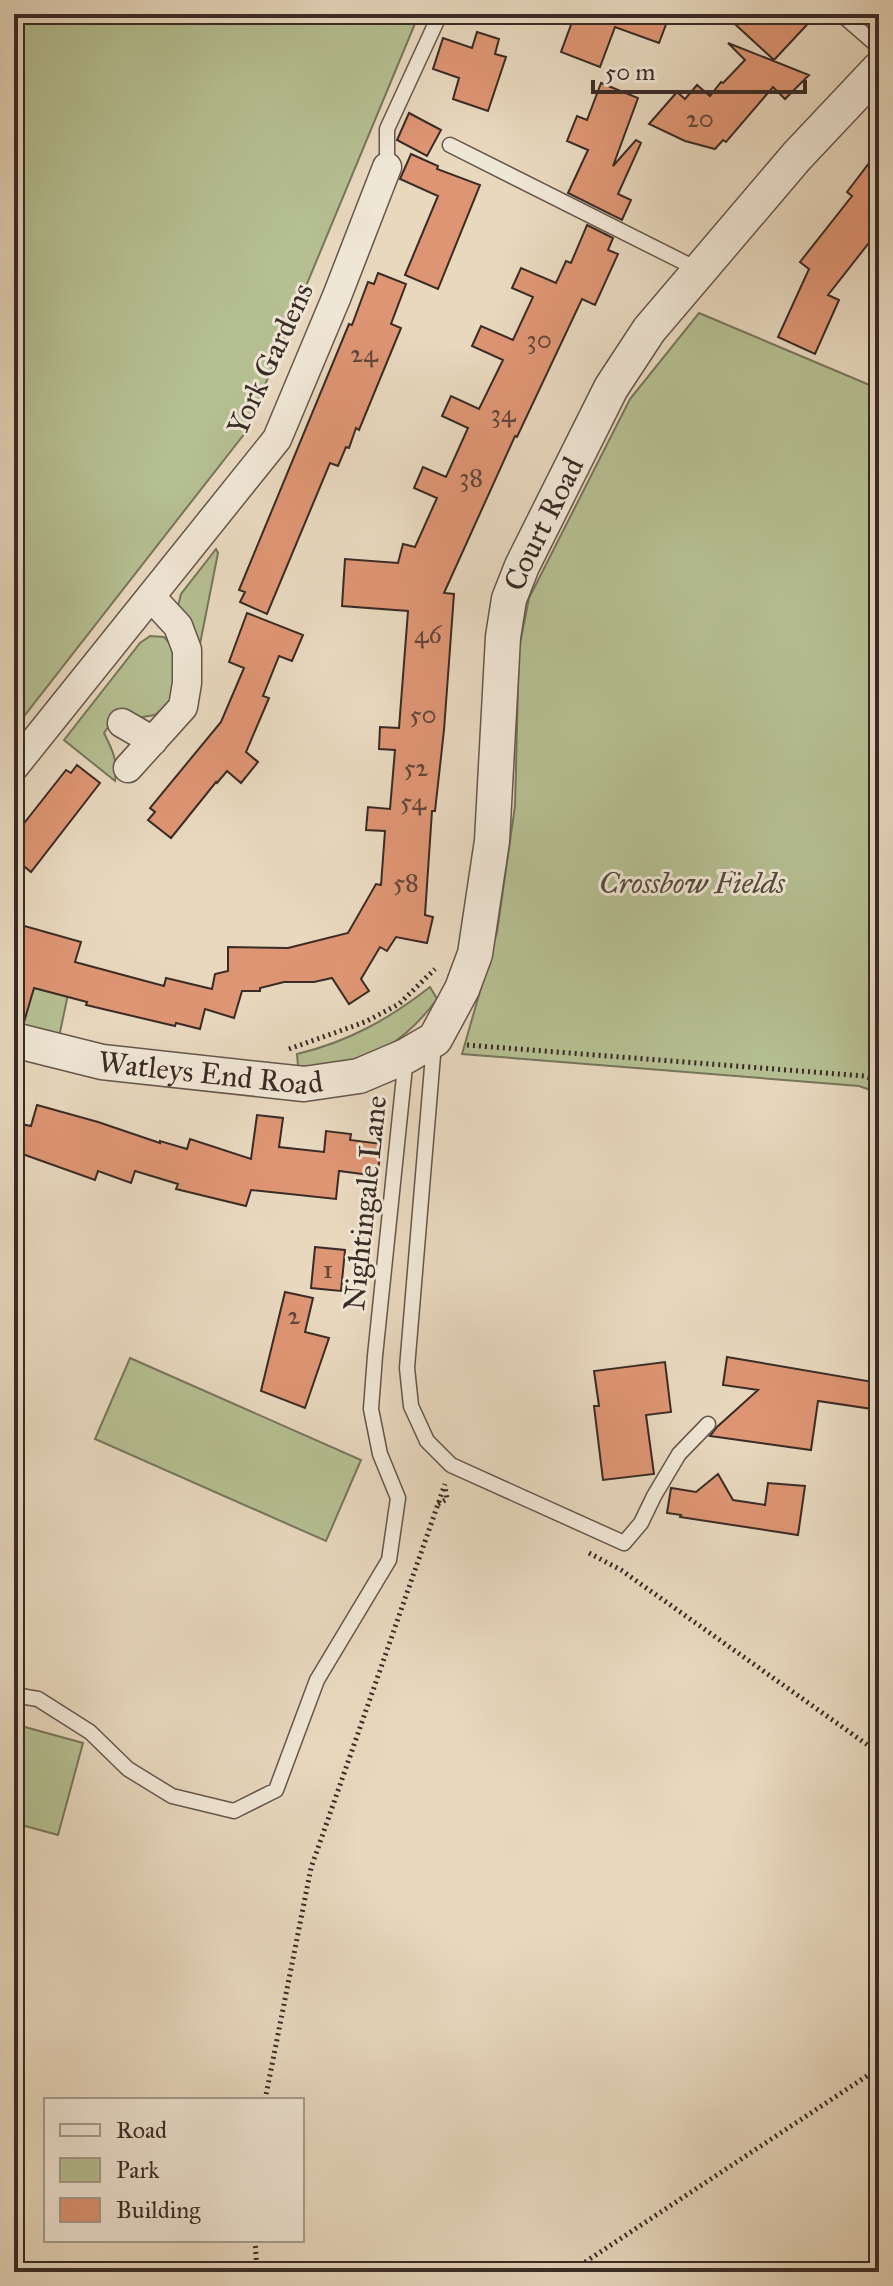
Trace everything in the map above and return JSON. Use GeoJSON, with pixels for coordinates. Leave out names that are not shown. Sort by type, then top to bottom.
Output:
{"type":"FeatureCollection","features":[{"type":"Feature","properties":{"kind":"street","name":"Court Road"},"geometry":{"type":"LineString","coordinates":[[420,1048],[462,989],[475,954],[492,841],[503,637],[509,599],[522,566],[611,388],[649,330],[797,156],[876,79]]}},
{"type":"Feature","properties":{"kind":"street","name":"York Gardens"},"geometry":{"type":"LineString","coordinates":[[14,767],[277,439],[387,167]]}},
{"type":"Feature","properties":{"kind":"street"},"geometry":{"type":"LineString","coordinates":[[128,768],[183,707],[187,683],[187,650],[178,626],[151,597]]}},
{"type":"Feature","properties":{"kind":"street"},"geometry":{"type":"LineString","coordinates":[[122,723],[153,741]]}},
{"type":"Feature","properties":{"kind":"street","name":"Watleys End Road"},"geometry":{"type":"LineString","coordinates":[[14,1040],[102,1062],[304,1084],[359,1076],[420,1048]]}},
{"type":"Feature","properties":{"kind":"lane"},"geometry":{"type":"LineString","coordinates":[[387,167],[387,129],[440,14]]}},
{"type":"Feature","properties":{"kind":"lane"},"geometry":{"type":"LineString","coordinates":[[841,14],[879,47]]}},
{"type":"Feature","properties":{"kind":"lane"},"geometry":{"type":"LineString","coordinates":[[450,145],[700,271]]}},
{"type":"Feature","properties":{"kind":"lane"},"geometry":{"type":"LineString","coordinates":[[420,1048],[407,1368],[411,1406],[427,1441],[451,1465],[624,1543],[641,1523],[679,1454],[708,1424]]}},
{"type":"Feature","properties":{"kind":"lane","name":"Nightingale Lane"},"geometry":{"type":"LineString","coordinates":[[14,1695],[38,1699],[90,1732],[128,1769],[172,1796],[234,1811],[276,1790],[317,1680],[389,1560],[398,1498],[380,1454],[371,1409],[375,1356],[420,1048]]}},
{"type":"Feature","properties":{"kind":"path"},"geometry":{"type":"LineString","coordinates":[[284,1051],[365,1022],[399,1004],[438,965]]}},
{"type":"Feature","properties":{"kind":"path"},"geometry":{"type":"LineString","coordinates":[[420,1048],[464,1045],[864,1076],[879,1081]]}},
{"type":"Feature","properties":{"kind":"path"},"geometry":{"type":"LineString","coordinates":[[265,2098],[311,1868],[451,1465]]}},
{"type":"Feature","properties":{"kind":"path"},"geometry":{"type":"LineString","coordinates":[[583,1550],[621,1570],[879,1753]]}},
{"type":"Feature","properties":{"kind":"path"},"geometry":{"type":"LineString","coordinates":[[570,2272],[879,2068]]}},
{"type":"Feature","properties":{"kind":"path"},"geometry":{"type":"LineString","coordinates":[[255,2242],[257,2272]]}},
{"type":"Feature","properties":{"kind":"green space"},"geometry":{"type":"Polygon","coordinates":[[[14,14],[419,14],[245,433],[14,729],[14,14]]]}},
{"type":"Feature","properties":{"kind":"green space","name":"Crossbow Fields"},"geometry":{"type":"Polygon","coordinates":[[[699,313],[879,389],[879,1093],[859,1086],[462,1054],[497,932],[515,806],[519,648],[529,598],[630,399],[699,313]]]}},
{"type":"Feature","properties":{"kind":"green space"},"geometry":{"type":"Polygon","coordinates":[[[216,549],[218,553],[200,644],[178,606],[181,594],[216,549]]]}},
{"type":"Feature","properties":{"kind":"green space"},"geometry":{"type":"Polygon","coordinates":[[[150,636],[164,637],[174,648],[179,674],[171,702],[155,715],[136,718],[118,713],[104,733],[114,756],[115,781],[64,740],[140,643],[150,636]]]}},
{"type":"Feature","properties":{"kind":"green space"},"geometry":{"type":"Polygon","coordinates":[[[42,957],[74,966],[59,1037],[14,1023],[14,997],[42,957]]]}},
{"type":"Feature","properties":{"kind":"green space"},"geometry":{"type":"Polygon","coordinates":[[[430,987],[437,999],[409,1030],[387,1047],[348,1064],[298,1066],[297,1054],[334,1043],[367,1028],[430,987]]]}},
{"type":"Feature","properties":{"kind":"green space"},"geometry":{"type":"Polygon","coordinates":[[[130,1358],[361,1460],[326,1541],[95,1439],[130,1358]]]}},
{"type":"Feature","properties":{"kind":"green space"},"geometry":{"type":"Polygon","coordinates":[[[14,1724],[83,1743],[58,1835],[14,1823],[14,1724]]]}},
{"type":"Feature","properties":{"kind":"building"},"geometry":{"type":"Polygon","coordinates":[[[575,14],[654,14],[668,19],[659,43],[615,27],[600,67],[561,52],[575,14]]]}},
{"type":"Feature","properties":{"kind":"building"},"geometry":{"type":"Polygon","coordinates":[[[724,14],[817,14],[774,60],[724,14]]]}},
{"type":"Feature","properties":{"kind":"building"},"geometry":{"type":"Polygon","coordinates":[[[477,32],[499,39],[495,54],[506,57],[488,111],[453,99],[459,78],[433,69],[443,38],[472,48],[477,32]]]}},
{"type":"Feature","properties":{"kind":"building"},"geometry":{"type":"Polygon","coordinates":[[[728,43],[809,75],[785,99],[773,87],[726,142],[723,140],[715,149],[685,141],[649,124],[677,92],[685,99],[697,85],[710,96],[723,83],[745,60],[728,43]]]}},
{"type":"Feature","properties":{"kind":"building"},"geometry":{"type":"Polygon","coordinates":[[[601,83],[638,98],[613,166],[636,140],[641,143],[618,194],[631,200],[622,220],[568,193],[588,150],[567,141],[577,116],[587,120],[601,83]]]}},
{"type":"Feature","properties":{"kind":"building"},"geometry":{"type":"Polygon","coordinates":[[[409,113],[441,130],[427,156],[397,140],[409,113]]]}},
{"type":"Feature","properties":{"kind":"building"},"geometry":{"type":"Polygon","coordinates":[[[879,150],[879,230],[828,295],[839,300],[815,354],[778,337],[809,269],[800,262],[852,196],[847,192],[879,150]]]}},
{"type":"Feature","properties":{"kind":"building"},"geometry":{"type":"Polygon","coordinates":[[[411,154],[438,166],[437,169],[480,185],[438,289],[405,275],[438,196],[400,179],[411,154]]]}},
{"type":"Feature","properties":{"kind":"building"},"geometry":{"type":"Polygon","coordinates":[[[587,225],[613,238],[608,250],[618,254],[595,305],[582,299],[515,436],[444,593],[454,594],[444,730],[435,811],[432,811],[425,915],[433,917],[427,943],[396,937],[387,951],[380,947],[361,979],[369,991],[349,1004],[332,978],[314,982],[284,982],[260,988],[260,991],[242,991],[234,1018],[205,1009],[200,1029],[86,1005],[87,1002],[34,988],[24,1022],[14,1021],[14,923],[81,942],[75,962],[164,986],[166,978],[212,989],[215,974],[228,971],[228,947],[288,948],[348,933],[376,884],[381,885],[385,831],[366,830],[368,807],[390,809],[395,750],[379,749],[380,727],[399,728],[408,611],[342,606],[345,559],[398,563],[403,544],[415,547],[437,498],[414,488],[423,467],[446,477],[468,428],[442,416],[451,396],[479,409],[503,360],[472,346],[481,326],[513,340],[533,297],[512,288],[521,268],[556,283],[566,261],[571,263],[587,225]]]}},
{"type":"Feature","properties":{"kind":"building"},"geometry":{"type":"Polygon","coordinates":[[[378,273],[406,284],[391,324],[401,328],[359,430],[356,428],[338,466],[330,463],[267,614],[240,602],[245,592],[239,590],[349,324],[352,325],[368,282],[374,284],[378,273]]]}},
{"type":"Feature","properties":{"kind":"building"},"geometry":{"type":"Polygon","coordinates":[[[247,613],[303,635],[292,661],[279,656],[263,696],[269,698],[246,752],[258,762],[241,783],[227,771],[171,838],[148,820],[155,812],[150,808],[221,722],[244,668],[229,662],[247,613]]]}},
{"type":"Feature","properties":{"kind":"building"},"geometry":{"type":"Polygon","coordinates":[[[77,765],[100,783],[31,872],[14,858],[14,836],[66,770],[71,773],[77,765]]]}},
{"type":"Feature","properties":{"kind":"building"},"geometry":{"type":"Polygon","coordinates":[[[37,1105],[160,1143],[187,1149],[190,1139],[251,1159],[257,1115],[283,1118],[279,1147],[324,1152],[326,1131],[351,1134],[350,1140],[382,1144],[377,1176],[339,1171],[336,1199],[251,1190],[246,1206],[176,1189],[178,1184],[135,1171],[131,1183],[98,1171],[95,1180],[14,1151],[21,1124],[31,1126],[37,1105]]]}},
{"type":"Feature","properties":{"kind":"building"},"geometry":{"type":"Polygon","coordinates":[[[315,1247],[345,1250],[341,1291],[311,1288],[315,1247]]]}},
{"type":"Feature","properties":{"kind":"building"},"geometry":{"type":"Polygon","coordinates":[[[285,1292],[313,1298],[305,1332],[329,1338],[305,1408],[261,1391],[285,1292]]]}},
{"type":"Feature","properties":{"kind":"building"},"geometry":{"type":"Polygon","coordinates":[[[727,1357],[879,1383],[879,1410],[818,1401],[811,1450],[710,1436],[758,1390],[723,1385],[727,1357]]]}},
{"type":"Feature","properties":{"kind":"building"},"geometry":{"type":"Polygon","coordinates":[[[665,1362],[671,1412],[646,1415],[654,1474],[603,1480],[594,1406],[599,1406],[594,1371],[665,1362]]]}},
{"type":"Feature","properties":{"kind":"building"},"geometry":{"type":"Polygon","coordinates":[[[718,1474],[733,1500],[765,1505],[768,1483],[805,1486],[798,1535],[667,1513],[671,1488],[696,1492],[718,1474]]]}}]}
